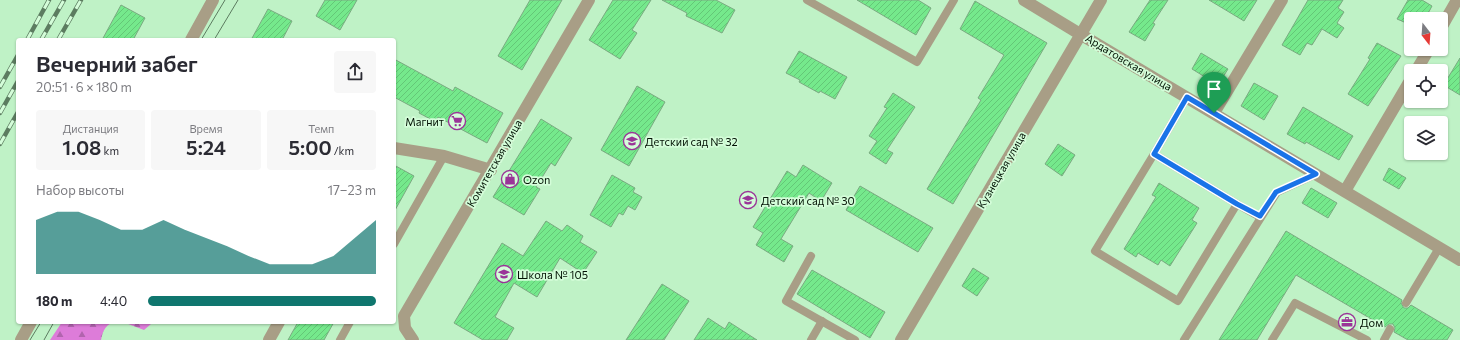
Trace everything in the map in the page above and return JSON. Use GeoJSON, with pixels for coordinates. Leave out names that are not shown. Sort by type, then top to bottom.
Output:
{"type":"FeatureCollection","features":[{"type":"Feature","properties":{"kind":"street"},"geometry":{"type":"LineString","coordinates":[[192,38],[213,0]]}},
{"type":"Feature","properties":{"kind":"street","name":"Комитетская улица"},"geometry":{"type":"LineString","coordinates":[[413,340],[405,328],[404,316],[491,170],[589,0]]}},
{"type":"Feature","properties":{"kind":"street","name":"Ардатовская улица"},"geometry":{"type":"LineString","coordinates":[[1024,0],[1460,260]]}},
{"type":"Feature","properties":{"kind":"street","name":"Кузнецкая улица"},"geometry":{"type":"LineString","coordinates":[[901,340],[1101,0]]}},
{"type":"Feature","properties":{"kind":"street"},"geometry":{"type":"LineString","coordinates":[[1214,113],[1282,0]]}},
{"type":"Feature","properties":{"kind":"street"},"geometry":{"type":"LineString","coordinates":[[1448,16],[1458,0]]}},
{"type":"Feature","properties":{"kind":"street"},"geometry":{"type":"LineString","coordinates":[[1345,191],[1404,91]]}},
{"type":"Feature","properties":{"kind":"street"},"geometry":{"type":"LineString","coordinates":[[396,148],[444,156],[491,170]]}},
{"type":"Feature","properties":{"kind":"street"},"geometry":{"type":"LineString","coordinates":[[21,340],[30,324]]}},
{"type":"Feature","properties":{"kind":"street"},"geometry":{"type":"LineString","coordinates":[[269,340],[274,324]]}},
{"type":"Feature","properties":{"kind":"lane"},"geometry":{"type":"LineString","coordinates":[[807,0],[917,62],[954,0]]}},
{"type":"Feature","properties":{"kind":"lane"},"geometry":{"type":"LineString","coordinates":[[1187,97],[1095,251],[1178,301],[1237,204]]}},
{"type":"Feature","properties":{"kind":"lane"},"geometry":{"type":"LineString","coordinates":[[1154,154],[1237,204],[1260,216]]}},
{"type":"Feature","properties":{"kind":"lane"},"geometry":{"type":"LineString","coordinates":[[396,240],[444,156]]}},
{"type":"Feature","properties":{"kind":"lane"},"geometry":{"type":"LineString","coordinates":[[1184,340],[1276,192],[1316,174]]}},
{"type":"Feature","properties":{"kind":"lane"},"geometry":{"type":"LineString","coordinates":[[1406,302],[1439,248]]}},
{"type":"Feature","properties":{"kind":"lane"},"geometry":{"type":"LineString","coordinates":[[811,256],[786,301],[856,340]]}},
{"type":"Feature","properties":{"kind":"lane"},"geometry":{"type":"LineString","coordinates":[[1272,340],[1295,303],[1368,340]]}},
{"type":"Feature","properties":{"kind":"lane"},"geometry":{"type":"LineString","coordinates":[[811,340],[822,321]]}},
{"type":"Feature","properties":{"kind":"lane"},"geometry":{"type":"LineString","coordinates":[[340,340],[349,324]]}},
{"type":"Feature","properties":{"kind":"lane"},"geometry":{"type":"LineString","coordinates":[[1384,340],[1390,330]]}},
{"type":"Feature","properties":{"kind":"green space"},"geometry":{"type":"Polygon","coordinates":[[[61,324],[110,324],[103,333],[101,340],[50,340],[61,324]]]}},
{"type":"Feature","properties":{"kind":"green space"},"geometry":{"type":"Polygon","coordinates":[[[128,324],[151,324],[144,330],[128,324]]]}},
{"type":"Feature","properties":{"kind":"building"},"geometry":{"type":"Polygon","coordinates":[[[325,0],[357,0],[340,30],[316,16],[325,0]]]}},
{"type":"Feature","properties":{"kind":"building"},"geometry":{"type":"Polygon","coordinates":[[[530,0],[562,0],[522,70],[498,56],[530,0]]]}},
{"type":"Feature","properties":{"kind":"building"},"geometry":{"type":"Polygon","coordinates":[[[613,0],[651,0],[632,30],[637,33],[620,59],[589,40],[613,0]]]}},
{"type":"Feature","properties":{"kind":"building"},"geometry":{"type":"Polygon","coordinates":[[[662,0],[716,0],[735,10],[722,33],[686,16],[687,13],[662,0]]]}},
{"type":"Feature","properties":{"kind":"building"},"geometry":{"type":"Polygon","coordinates":[[[857,0],[918,0],[931,8],[916,35],[857,0]]]}},
{"type":"Feature","properties":{"kind":"building"},"geometry":{"type":"Polygon","coordinates":[[[1150,0],[1168,0],[1153,23],[1155,24],[1145,41],[1129,32],[1150,0]]]}},
{"type":"Feature","properties":{"kind":"building"},"geometry":{"type":"Polygon","coordinates":[[[1209,0],[1257,0],[1244,21],[1209,0]]]}},
{"type":"Feature","properties":{"kind":"building"},"geometry":{"type":"Polygon","coordinates":[[[1308,0],[1343,0],[1338,8],[1344,12],[1337,23],[1344,28],[1337,38],[1322,29],[1312,45],[1307,43],[1300,55],[1282,45],[1308,0]]]}},
{"type":"Feature","properties":{"kind":"building"},"geometry":{"type":"Polygon","coordinates":[[[1408,0],[1422,0],[1432,6],[1429,12],[1404,12],[1404,22],[1397,19],[1408,0]]]}},
{"type":"Feature","properties":{"kind":"building"},"geometry":{"type":"Polygon","coordinates":[[[975,1],[1047,43],[953,204],[927,189],[981,100],[978,98],[1004,55],[960,29],[975,1]]]}},
{"type":"Feature","properties":{"kind":"building"},"geometry":{"type":"Polygon","coordinates":[[[121,5],[145,18],[134,38],[103,38],[121,5]]]}},
{"type":"Feature","properties":{"kind":"building"},"geometry":{"type":"Polygon","coordinates":[[[268,9],[292,21],[283,38],[252,38],[268,9]]]}},
{"type":"Feature","properties":{"kind":"building"},"geometry":{"type":"Polygon","coordinates":[[[1377,43],[1401,56],[1368,106],[1348,94],[1370,59],[1368,58],[1377,43]]]}},
{"type":"Feature","properties":{"kind":"building"},"geometry":{"type":"Polygon","coordinates":[[[799,51],[847,77],[835,99],[820,91],[819,93],[799,82],[800,80],[786,73],[799,51]]]}},
{"type":"Feature","properties":{"kind":"building"},"geometry":{"type":"Polygon","coordinates":[[[1201,53],[1228,69],[1218,85],[1192,69],[1201,53]]]}},
{"type":"Feature","properties":{"kind":"building"},"geometry":{"type":"Polygon","coordinates":[[[1460,58],[1460,95],[1448,88],[1448,78],[1460,58]]]}},
{"type":"Feature","properties":{"kind":"building"},"geometry":{"type":"Polygon","coordinates":[[[396,60],[453,91],[455,87],[503,113],[487,143],[438,117],[436,122],[419,113],[420,111],[396,98],[396,60]]]}},
{"type":"Feature","properties":{"kind":"building"},"geometry":{"type":"Polygon","coordinates":[[[1254,83],[1278,96],[1264,120],[1241,106],[1254,83]]]}},
{"type":"Feature","properties":{"kind":"building"},"geometry":{"type":"Polygon","coordinates":[[[637,86],[665,102],[629,166],[601,150],[637,86]]]}},
{"type":"Feature","properties":{"kind":"building"},"geometry":{"type":"Polygon","coordinates":[[[893,93],[915,107],[887,150],[893,153],[886,164],[869,153],[877,141],[869,136],[887,108],[884,107],[893,93]]]}},
{"type":"Feature","properties":{"kind":"building"},"geometry":{"type":"Polygon","coordinates":[[[1303,107],[1353,136],[1339,160],[1306,142],[1305,144],[1287,134],[1303,107]]]}},
{"type":"Feature","properties":{"kind":"building"},"geometry":{"type":"Polygon","coordinates":[[[541,119],[572,138],[555,166],[551,163],[536,187],[540,189],[524,215],[493,197],[541,119]]]}},
{"type":"Feature","properties":{"kind":"building"},"geometry":{"type":"Polygon","coordinates":[[[1058,144],[1075,155],[1062,176],[1045,164],[1058,144]]]}},
{"type":"Feature","properties":{"kind":"building"},"geometry":{"type":"Polygon","coordinates":[[[803,165],[832,183],[821,201],[809,193],[781,239],[793,246],[784,262],[756,245],[763,233],[753,227],[787,171],[796,177],[803,165]]]}},
{"type":"Feature","properties":{"kind":"building"},"geometry":{"type":"Polygon","coordinates":[[[396,166],[414,176],[396,208],[396,166]]]}},
{"type":"Feature","properties":{"kind":"building"},"geometry":{"type":"Polygon","coordinates":[[[1389,168],[1406,178],[1399,189],[1383,180],[1389,168]]]}},
{"type":"Feature","properties":{"kind":"building"},"geometry":{"type":"Polygon","coordinates":[[[612,175],[635,188],[633,192],[642,197],[635,210],[628,206],[623,215],[619,213],[611,227],[590,215],[612,175]]]}},
{"type":"Feature","properties":{"kind":"building"},"geometry":{"type":"Polygon","coordinates":[[[1159,183],[1199,208],[1192,220],[1197,223],[1170,266],[1161,260],[1158,265],[1138,253],[1136,257],[1124,249],[1156,197],[1152,195],[1159,183]]]}},
{"type":"Feature","properties":{"kind":"building"},"geometry":{"type":"Polygon","coordinates":[[[860,186],[933,228],[918,252],[846,210],[860,186]]]}},
{"type":"Feature","properties":{"kind":"building"},"geometry":{"type":"Polygon","coordinates":[[[1311,188],[1337,203],[1328,218],[1302,203],[1311,188]]]}},
{"type":"Feature","properties":{"kind":"building"},"geometry":{"type":"Polygon","coordinates":[[[546,221],[562,231],[567,225],[583,236],[580,242],[597,252],[583,273],[560,258],[537,297],[514,283],[495,317],[514,328],[507,340],[483,340],[454,323],[502,243],[523,256],[546,221]]]}},
{"type":"Feature","properties":{"kind":"building"},"geometry":{"type":"Polygon","coordinates":[[[1286,231],[1402,300],[1401,303],[1404,308],[1408,308],[1411,305],[1453,330],[1447,340],[1408,340],[1394,332],[1395,328],[1393,324],[1389,324],[1385,327],[1296,275],[1257,340],[1219,340],[1286,231]]]}},
{"type":"Feature","properties":{"kind":"building"},"geometry":{"type":"Polygon","coordinates":[[[973,268],[989,278],[977,296],[962,286],[973,268]]]}},
{"type":"Feature","properties":{"kind":"building"},"geometry":{"type":"Polygon","coordinates":[[[812,270],[885,312],[870,338],[797,294],[812,270]]]}},
{"type":"Feature","properties":{"kind":"building"},"geometry":{"type":"Polygon","coordinates":[[[662,284],[689,301],[664,340],[626,340],[662,284]]]}},
{"type":"Feature","properties":{"kind":"building"},"geometry":{"type":"Polygon","coordinates":[[[708,318],[725,329],[729,322],[757,340],[694,340],[708,318]]]}},
{"type":"Feature","properties":{"kind":"building"},"geometry":{"type":"Polygon","coordinates":[[[297,324],[333,324],[324,340],[288,340],[297,324]]]}},
{"type":"Feature","properties":{"kind":"tram line"},"geometry":{"type":"LineString","coordinates":[[202,38],[225,0]]}},
{"type":"Feature","properties":{"kind":"tram line"},"geometry":{"type":"LineString","coordinates":[[215,38],[238,0]]}},
{"type":"Feature","properties":{"kind":"tram line"},"geometry":{"type":"LineString","coordinates":[[30,340],[40,324]]}},
{"type":"Feature","properties":{"kind":"tram line"},"geometry":{"type":"LineString","coordinates":[[44,340],[53,324]]}},
{"type":"Feature","properties":{"kind":"railway"},"geometry":{"type":"LineString","coordinates":[[28,38],[49,0]]}},
{"type":"Feature","properties":{"kind":"railway"},"geometry":{"type":"LineString","coordinates":[[42,38],[64,0]]}},
{"type":"Feature","properties":{"kind":"railway"},"geometry":{"type":"LineString","coordinates":[[59,38],[81,0]]}},
{"type":"Feature","properties":{"kind":"railway"},"geometry":{"type":"LineString","coordinates":[[0,87],[16,59]]}},
{"type":"Feature","properties":{"kind":"railway"},"geometry":{"type":"LineString","coordinates":[[0,113],[16,85]]}},
{"type":"Feature","properties":{"kind":"railway"},"geometry":{"type":"LineString","coordinates":[[0,144],[16,116]]}},
{"type":"Feature","properties":{"kind":"place","name":"Магнит"},"geometry":{"type":"Point","coordinates":[457,121]}},
{"type":"Feature","properties":{"kind":"place","name":"Детский сад № 32"},"geometry":{"type":"Point","coordinates":[632,141]}},
{"type":"Feature","properties":{"kind":"place","name":"Ozon"},"geometry":{"type":"Point","coordinates":[510,179]}},
{"type":"Feature","properties":{"kind":"place","name":"Детский сад № 30"},"geometry":{"type":"Point","coordinates":[748,200]}},
{"type":"Feature","properties":{"kind":"place","name":"Школа № 105"},"geometry":{"type":"Point","coordinates":[504,274]}},
{"type":"Feature","properties":{"kind":"place","name":"Дом"},"geometry":{"type":"Point","coordinates":[1347,322]}},
{"type":"Feature","properties":{"kind":"route"},"geometry":{"type":"LineString","coordinates":[[1187,97],[1214,113],[1316,174],[1276,192],[1260,216],[1237,204],[1154,154],[1187,97]]}}]}
